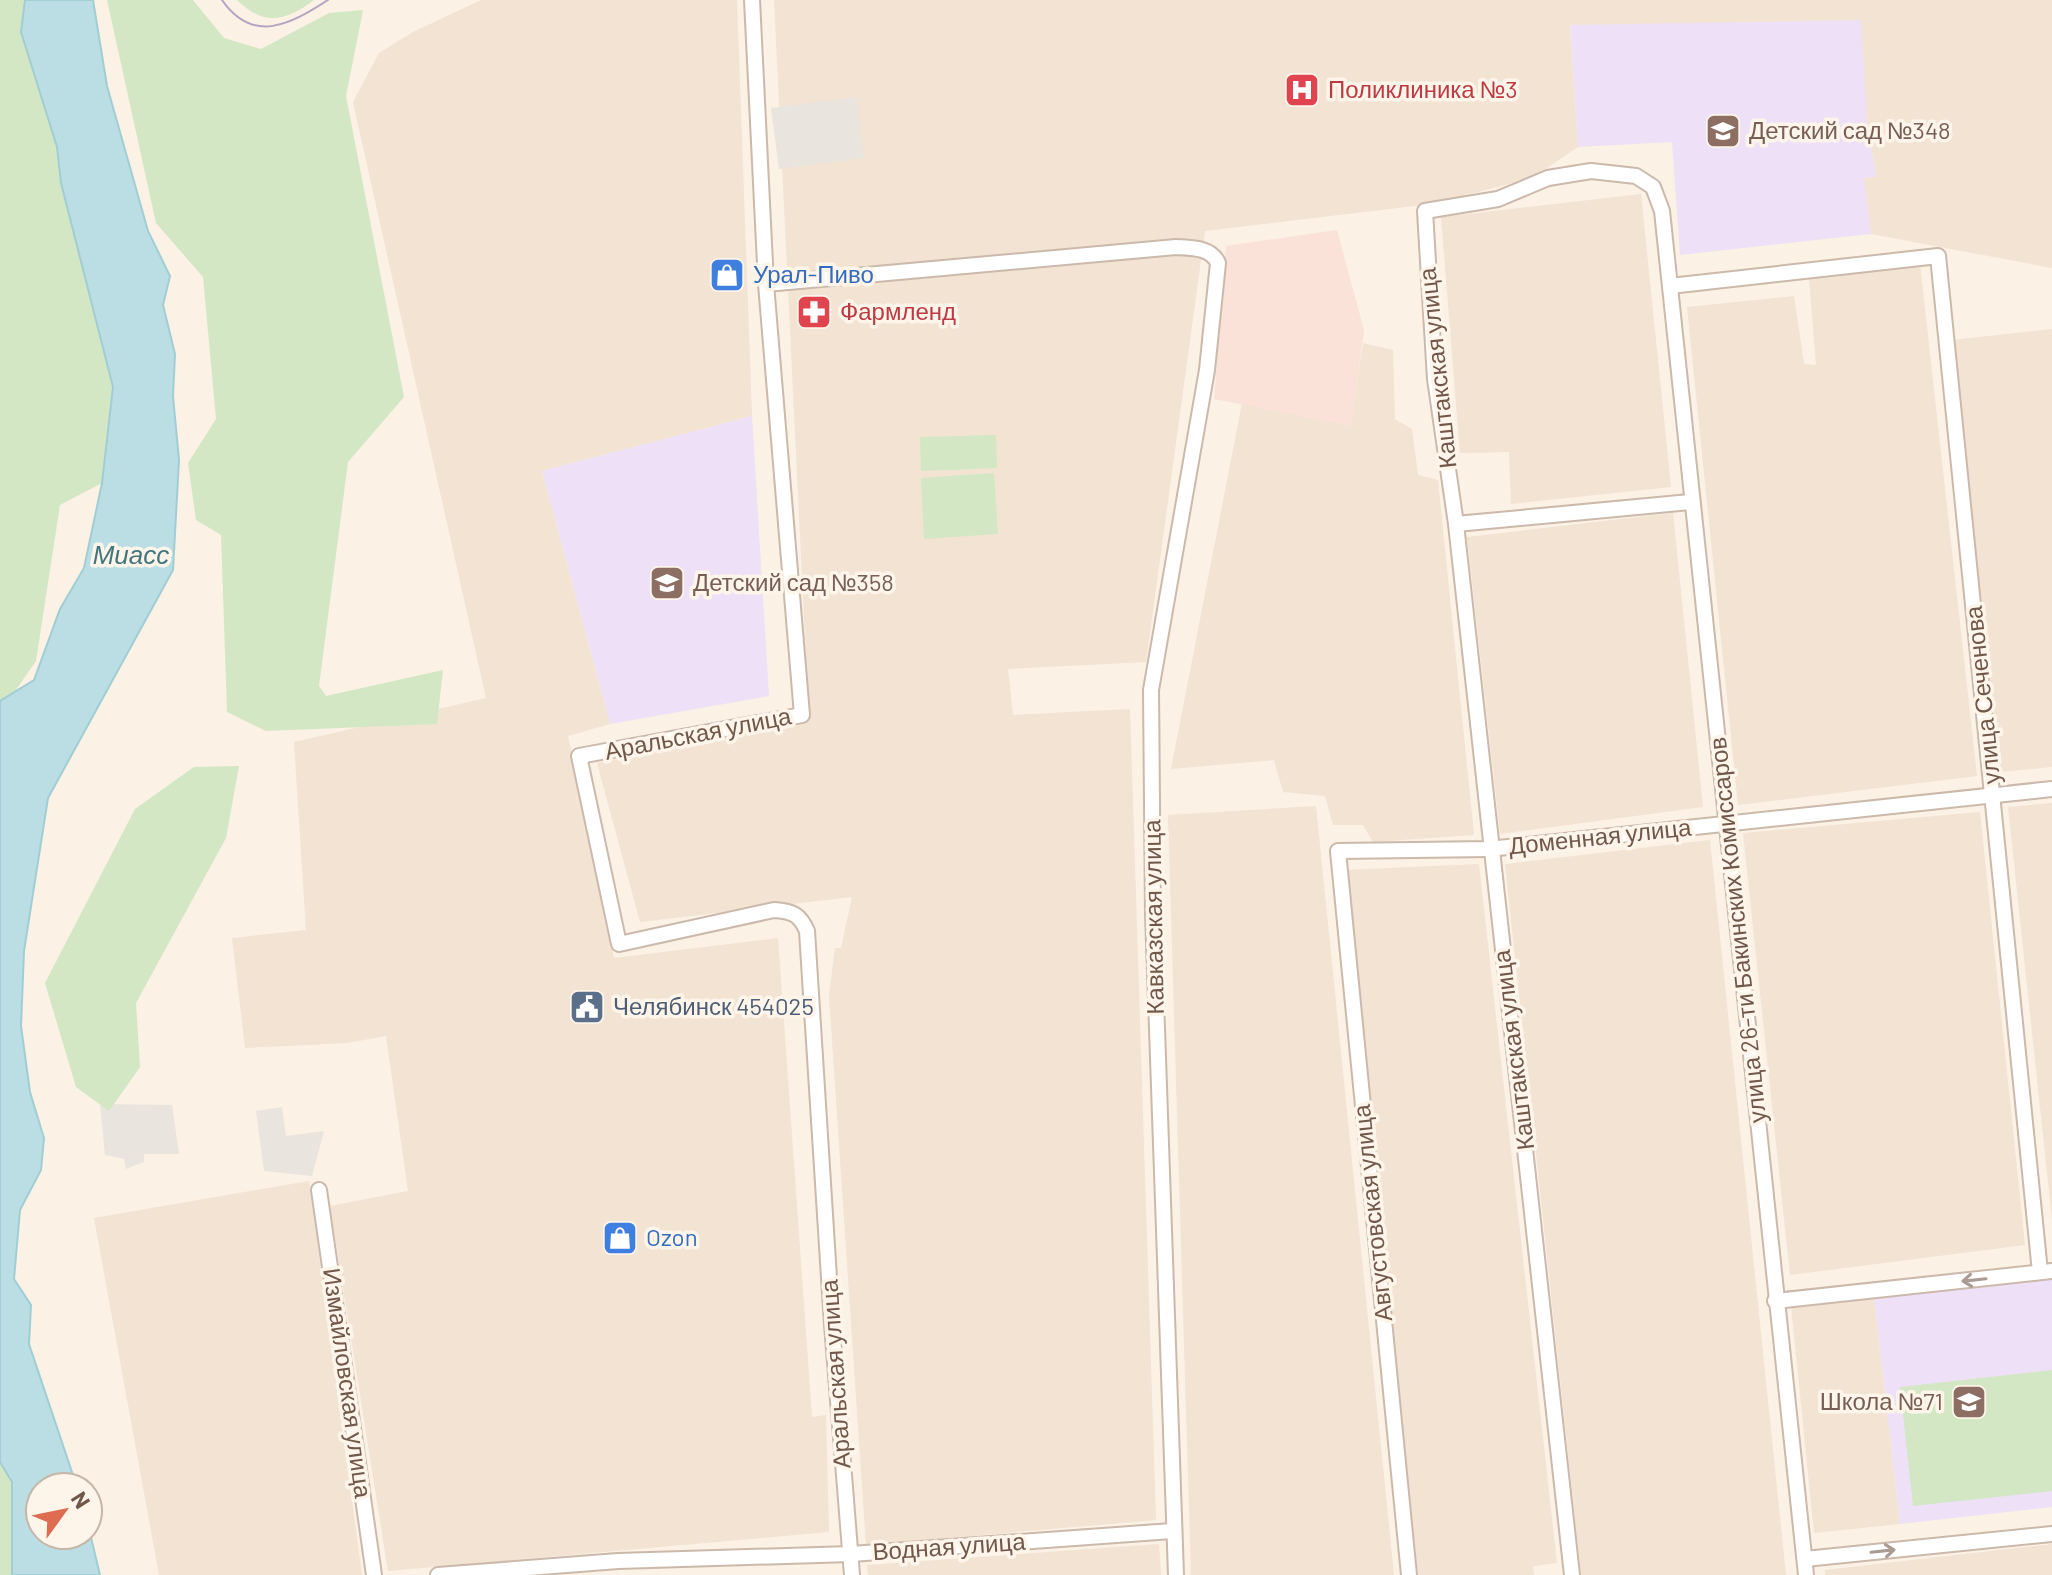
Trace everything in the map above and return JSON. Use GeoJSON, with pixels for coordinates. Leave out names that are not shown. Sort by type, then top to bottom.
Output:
{"type":"FeatureCollection","features":[{"type":"Feature","properties":{"kind":"street","name":"Аральская улица"},"geometry":{"type":"LineString","coordinates":[[752,0],[766,284],[802,715],[579,756],[619,944],[774,910],[790,911],[802,919],[807,931],[832,1325],[852,1575]]}},
{"type":"Feature","properties":{"kind":"street","name":"улица 26-ти Бакинских Комиссаров"},"geometry":{"type":"LineString","coordinates":[[1425,211],[1498,199],[1548,178],[1591,171],[1636,176],[1653,187],[1662,211],[1690,502],[1728,824],[1775,1301],[1806,1575]]}},
{"type":"Feature","properties":{"kind":"street","name":"Каштакская улица"},"geometry":{"type":"LineString","coordinates":[[1425,211],[1435,379],[1456,524],[1489,849],[1519,1085],[1572,1575]]}},
{"type":"Feature","properties":{"kind":"street","name":"Кавказская улица"},"geometry":{"type":"LineString","coordinates":[[766,284],[1176,247],[1200,249],[1215,256],[1218,263],[1207,370],[1151,690],[1153,914],[1172,1531],[1176,1575]]}},
{"type":"Feature","properties":{"kind":"street","name":"улица Сеченова"},"geometry":{"type":"LineString","coordinates":[[1670,286],[1938,256],[2046,1272]]}},
{"type":"Feature","properties":{"kind":"street"},"geometry":{"type":"LineString","coordinates":[[1456,524],[1690,502]]}},
{"type":"Feature","properties":{"kind":"street","name":"Доменная улица"},"geometry":{"type":"LineString","coordinates":[[1338,851],[1489,849],[2052,789]]}},
{"type":"Feature","properties":{"kind":"street","name":"Августовская улица"},"geometry":{"type":"LineString","coordinates":[[1338,851],[1409,1575]]}},
{"type":"Feature","properties":{"kind":"street","name":"Измайловская улица"},"geometry":{"type":"LineString","coordinates":[[319,1190],[374,1575]]}},
{"type":"Feature","properties":{"kind":"street"},"geometry":{"type":"LineString","coordinates":[[1775,1301],[2046,1272]]}},
{"type":"Feature","properties":{"kind":"street","name":"Водная улица"},"geometry":{"type":"LineString","coordinates":[[438,1575],[618,1561],[851,1554],[1172,1531]]}},
{"type":"Feature","properties":{"kind":"street"},"geometry":{"type":"LineString","coordinates":[[1805,1559],[2052,1534]]}},
{"type":"Feature","properties":{"kind":"shaded area"},"geometry":{"type":"Polygon","coordinates":[[[481,0],[737,0],[752,416],[542,471],[610,724],[568,736],[614,958],[778,938],[812,1417],[826,1415],[829,1532],[388,1571],[330,1206],[408,1191],[386,1036],[347,1043],[245,1048],[232,938],[306,930],[294,742],[486,698],[353,102],[379,53],[413,32],[481,0]]]}},
{"type":"Feature","properties":{"kind":"shaded area"},"geometry":{"type":"Polygon","coordinates":[[[774,0],[2052,0],[2052,268],[1871,234],[1863,178],[1876,177],[1867,120],[1570,26],[1578,147],[1532,178],[1431,204],[1205,231],[1146,662],[1008,669],[1013,715],[1130,709],[1156,1520],[866,1545],[829,996],[835,948],[841,948],[852,897],[640,922],[597,763],[809,721],[774,0]]]}},
{"type":"Feature","properties":{"kind":"shaded area","name":"Детский сад №348"},"geometry":{"type":"Polygon","coordinates":[[[1861,20],[1867,120],[1876,177],[1864,178],[1871,234],[1680,255],[1672,142],[1578,147],[1570,25],[1861,20]]]}},
{"type":"Feature","properties":{"kind":"shaded area"},"geometry":{"type":"Polygon","coordinates":[[[857,97],[864,158],[779,169],[771,108],[857,97]]]}},
{"type":"Feature","properties":{"kind":"shaded area"},"geometry":{"type":"Polygon","coordinates":[[[1641,194],[1671,487],[1511,504],[1509,452],[1460,453],[1441,217],[1641,194]]]}},
{"type":"Feature","properties":{"kind":"shaded area"},"geometry":{"type":"Polygon","coordinates":[[[1337,230],[1364,330],[1351,426],[1214,399],[1226,246],[1337,230]]]}},
{"type":"Feature","properties":{"kind":"shaded area"},"geometry":{"type":"Polygon","coordinates":[[[1920,264],[1977,776],[1738,805],[1687,307],[1794,296],[1804,364],[1816,365],[1809,277],[1920,264]]]}},
{"type":"Feature","properties":{"kind":"shaded area"},"geometry":{"type":"Polygon","coordinates":[[[2052,329],[2052,767],[1999,772],[1952,340],[2052,329]]]}},
{"type":"Feature","properties":{"kind":"shaded area"},"geometry":{"type":"Polygon","coordinates":[[[1363,343],[1393,350],[1395,419],[1412,429],[1418,475],[1438,480],[1474,835],[1373,842],[1363,825],[1333,825],[1325,796],[1283,792],[1274,760],[1171,769],[1243,398],[1351,422],[1363,343]]]}},
{"type":"Feature","properties":{"kind":"shaded area","name":"Детский сад №358"},"geometry":{"type":"Polygon","coordinates":[[[752,416],[769,696],[610,724],[542,471],[752,416]]]}},
{"type":"Feature","properties":{"kind":"shaded area"},"geometry":{"type":"Polygon","coordinates":[[[1673,513],[1703,807],[1500,834],[1467,537],[1673,513]]]}},
{"type":"Feature","properties":{"kind":"shaded area"},"geometry":{"type":"Polygon","coordinates":[[[2052,803],[2052,1220],[2008,807],[2052,803]]]}},
{"type":"Feature","properties":{"kind":"shaded area"},"geometry":{"type":"Polygon","coordinates":[[[1316,806],[1394,1575],[1191,1575],[1168,815],[1316,806]]]}},
{"type":"Feature","properties":{"kind":"shaded area"},"geometry":{"type":"Polygon","coordinates":[[[1980,812],[2025,1245],[1790,1275],[1743,833],[1980,812]]]}},
{"type":"Feature","properties":{"kind":"shaded area"},"geometry":{"type":"Polygon","coordinates":[[[1710,840],[1786,1575],[1581,1575],[1505,864],[1710,840]]]}},
{"type":"Feature","properties":{"kind":"shaded area"},"geometry":{"type":"Polygon","coordinates":[[[1479,864],[1557,1563],[1533,1566],[1534,1575],[1418,1575],[1345,870],[1479,864]]]}},
{"type":"Feature","properties":{"kind":"shaded area"},"geometry":{"type":"Polygon","coordinates":[[[100,1104],[172,1105],[179,1154],[144,1154],[144,1162],[126,1169],[124,1159],[105,1155],[100,1104]]]}},
{"type":"Feature","properties":{"kind":"shaded area"},"geometry":{"type":"Polygon","coordinates":[[[282,1107],[286,1136],[324,1131],[312,1176],[264,1171],[256,1111],[282,1107]]]}},
{"type":"Feature","properties":{"kind":"shaded area"},"geometry":{"type":"Polygon","coordinates":[[[309,1181],[362,1575],[159,1575],[94,1218],[309,1181]]]}},
{"type":"Feature","properties":{"kind":"shaded area","name":"Школа №71"},"geometry":{"type":"Polygon","coordinates":[[[2052,1277],[2052,1507],[1900,1524],[1874,1297],[2052,1277]]]}},
{"type":"Feature","properties":{"kind":"shaded area"},"geometry":{"type":"Polygon","coordinates":[[[1874,1297],[1900,1524],[1814,1533],[1791,1306],[1874,1297]]]}},
{"type":"Feature","properties":{"kind":"shaded area"},"geometry":{"type":"Polygon","coordinates":[[[1159,1544],[1161,1575],[868,1575],[867,1565],[1159,1544]]]}},
{"type":"Feature","properties":{"kind":"shaded area"},"geometry":{"type":"Polygon","coordinates":[[[2052,1544],[2052,1575],[1825,1575],[1825,1570],[2052,1544]]]}},
{"type":"Feature","properties":{"kind":"green space"},"geometry":{"type":"Polygon","coordinates":[[[0,0],[25,0],[21,32],[58,147],[61,183],[113,387],[102,483],[60,505],[36,661],[0,713],[0,0]]]}},
{"type":"Feature","properties":{"kind":"green space"},"geometry":{"type":"Polygon","coordinates":[[[107,0],[193,0],[224,38],[261,49],[329,13],[363,10],[346,96],[404,397],[348,462],[319,686],[326,696],[443,670],[437,724],[266,731],[227,712],[221,535],[196,520],[188,463],[216,419],[203,277],[156,223],[107,0]]]}},
{"type":"Feature","properties":{"kind":"green space"},"geometry":{"type":"Polygon","coordinates":[[[237,0],[314,0],[294,13],[275,18],[256,14],[237,0]]]}},
{"type":"Feature","properties":{"kind":"green space"},"geometry":{"type":"Polygon","coordinates":[[[996,435],[997,468],[921,471],[920,437],[996,435]]]}},
{"type":"Feature","properties":{"kind":"green space"},"geometry":{"type":"Polygon","coordinates":[[[994,473],[998,534],[924,539],[921,478],[994,473]]]}},
{"type":"Feature","properties":{"kind":"green space"},"geometry":{"type":"Polygon","coordinates":[[[239,766],[226,838],[136,1003],[140,1067],[109,1111],[76,1087],[45,983],[135,809],[194,767],[239,766]]]}},
{"type":"Feature","properties":{"kind":"green space"},"geometry":{"type":"Polygon","coordinates":[[[2052,1370],[2052,1491],[1913,1506],[1900,1387],[2052,1370]]]}},
{"type":"Feature","properties":{"kind":"green space"},"geometry":{"type":"Polygon","coordinates":[[[0,1462],[12,1482],[12,1575],[0,1575],[0,1462]]]}},
{"type":"Feature","properties":{"kind":"water","name":"Миасс"},"geometry":{"type":"Polygon","coordinates":[[[25,0],[93,0],[107,86],[148,231],[170,276],[163,305],[175,354],[173,396],[179,460],[173,570],[48,798],[24,951],[21,1026],[30,1092],[44,1138],[41,1170],[20,1210],[14,1279],[31,1305],[29,1344],[72,1471],[24,1471],[24,1551],[94,1551],[100,1575],[12,1575],[12,1482],[0,1462],[0,701],[34,680],[60,609],[84,568],[102,483],[113,387],[61,183],[57,147],[21,32],[25,0]]]}},
{"type":"Feature","properties":{"kind":"tram line"},"geometry":{"type":"LineString","coordinates":[[222,0],[234,14],[259,26],[286,22],[328,0]]}},
{"type":"Feature","properties":{"kind":"place","name":"Поликлиника №3"},"geometry":{"type":"Point","coordinates":[1302,90]}},
{"type":"Feature","properties":{"kind":"place","name":"Детский сад №348"},"geometry":{"type":"Point","coordinates":[1723,131]}},
{"type":"Feature","properties":{"kind":"place","name":"Урал-Пиво"},"geometry":{"type":"Point","coordinates":[727,275]}},
{"type":"Feature","properties":{"kind":"place","name":"Фармленд"},"geometry":{"type":"Point","coordinates":[814,312]}},
{"type":"Feature","properties":{"kind":"place","name":"Детский сад №358"},"geometry":{"type":"Point","coordinates":[667,583]}},
{"type":"Feature","properties":{"kind":"place","name":"Челябинск 454025"},"geometry":{"type":"Point","coordinates":[587,1007]}},
{"type":"Feature","properties":{"kind":"place","name":"Ozon"},"geometry":{"type":"Point","coordinates":[620,1238]}},
{"type":"Feature","properties":{"kind":"place","name":"Школа №71"},"geometry":{"type":"Point","coordinates":[1969,1402]}}]}
